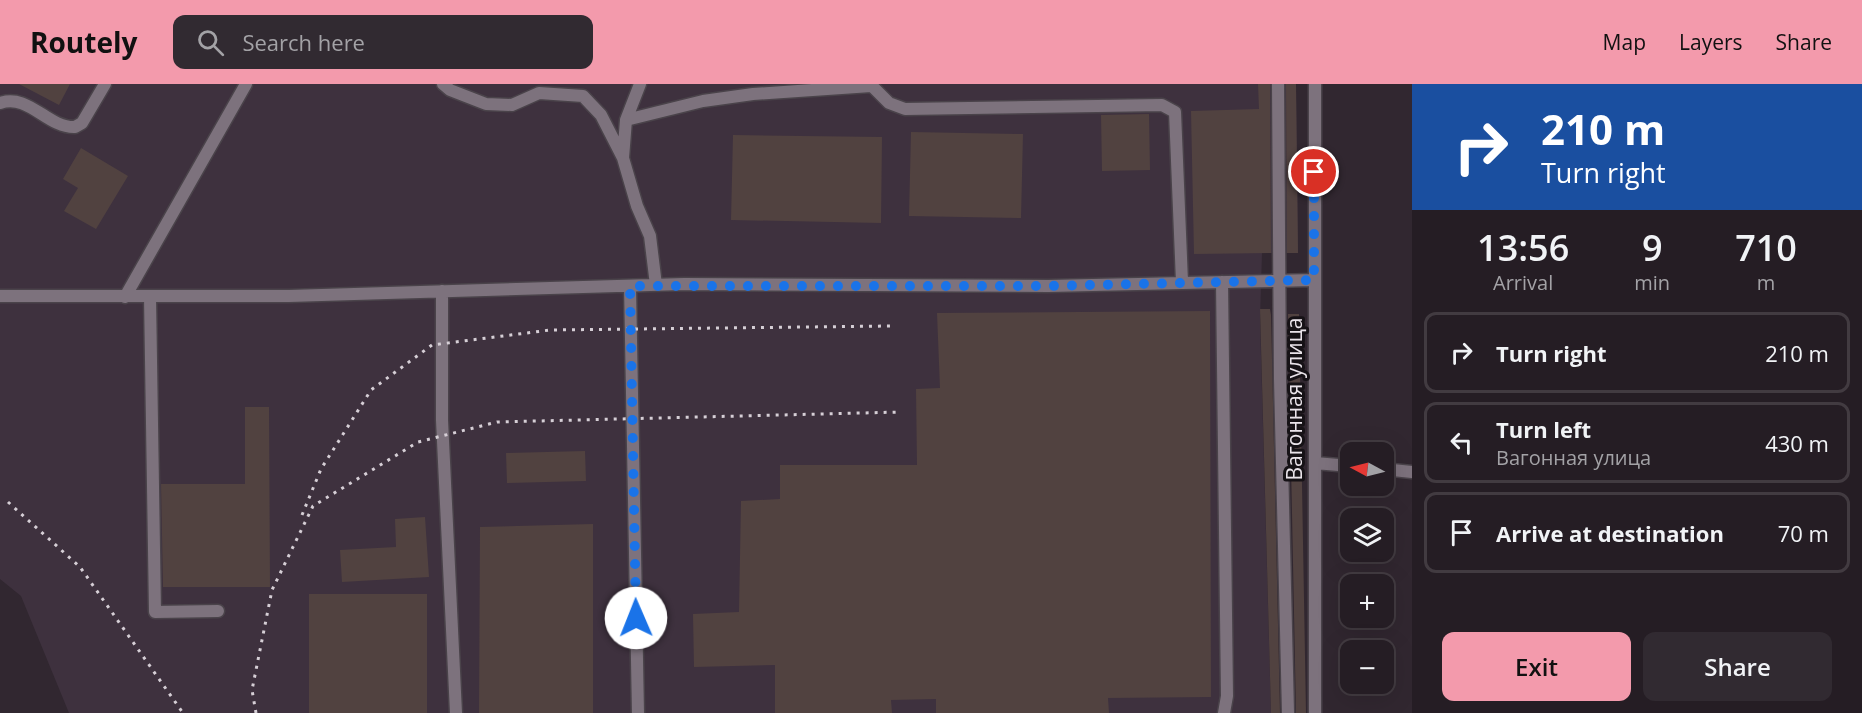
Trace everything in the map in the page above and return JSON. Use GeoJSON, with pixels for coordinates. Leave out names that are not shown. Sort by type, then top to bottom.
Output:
{"type":"FeatureCollection","features":[{"type":"Feature","properties":{"kind":"street"},"geometry":{"type":"LineString","coordinates":[[0,103],[18,101],[58,125],[75,127],[82,123],[105,84]]}},
{"type":"Feature","properties":{"kind":"street"},"geometry":{"type":"LineString","coordinates":[[125,297],[246,84]]}},
{"type":"Feature","properties":{"kind":"street"},"geometry":{"type":"LineString","coordinates":[[443,84],[450,90],[486,104],[512,105],[539,93],[583,96],[601,115],[623,158],[637,206],[650,236],[656,285]]}},
{"type":"Feature","properties":{"kind":"street"},"geometry":{"type":"LineString","coordinates":[[623,158],[626,120],[640,84]]}},
{"type":"Feature","properties":{"kind":"street"},"geometry":{"type":"LineString","coordinates":[[1278,84],[1288,713]]}},
{"type":"Feature","properties":{"kind":"street","name":"Вагонная улица"},"geometry":{"type":"LineString","coordinates":[[1315,84],[1315,713]]}},
{"type":"Feature","properties":{"kind":"street"},"geometry":{"type":"LineString","coordinates":[[626,120],[703,101],[871,85],[889,103],[905,109],[1162,105],[1175,112],[1182,282]]}},
{"type":"Feature","properties":{"kind":"street"},"geometry":{"type":"LineString","coordinates":[[0,296],[150,297],[656,285],[1048,286],[1314,280]]}},
{"type":"Feature","properties":{"kind":"street"},"geometry":{"type":"LineString","coordinates":[[1222,282],[1227,696],[1224,713]]}},
{"type":"Feature","properties":{"kind":"street"},"geometry":{"type":"LineString","coordinates":[[630,286],[638,713]]}},
{"type":"Feature","properties":{"kind":"street"},"geometry":{"type":"LineString","coordinates":[[442,291],[442,420],[456,713]]}},
{"type":"Feature","properties":{"kind":"street"},"geometry":{"type":"LineString","coordinates":[[150,297],[155,612],[218,611]]}},
{"type":"Feature","properties":{"kind":"street"},"geometry":{"type":"LineString","coordinates":[[1315,463],[1340,465]]}},
{"type":"Feature","properties":{"kind":"street"},"geometry":{"type":"LineString","coordinates":[[1394,470],[1412,472]]}},
{"type":"Feature","properties":{"kind":"shaded area"},"geometry":{"type":"Polygon","coordinates":[[[0,84],[1296,84],[1298,253],[1262,253],[1260,320],[1271,713],[69,713],[21,596],[0,579],[0,84]]]}},
{"type":"Feature","properties":{"kind":"building"},"geometry":{"type":"Polygon","coordinates":[[[19,84],[70,84],[59,105],[19,84]]]}},
{"type":"Feature","properties":{"kind":"building"},"geometry":{"type":"Polygon","coordinates":[[[1258,84],[1270,84],[1271,253],[1194,254],[1191,111],[1259,109],[1258,84]]]}},
{"type":"Feature","properties":{"kind":"building"},"geometry":{"type":"Polygon","coordinates":[[[1286,84],[1296,84],[1298,253],[1287,253],[1286,84]]]}},
{"type":"Feature","properties":{"kind":"building"},"geometry":{"type":"Polygon","coordinates":[[[1149,114],[1150,170],[1102,171],[1101,115],[1149,114]]]}},
{"type":"Feature","properties":{"kind":"building"},"geometry":{"type":"Polygon","coordinates":[[[911,132],[1023,134],[1021,218],[909,216],[911,132]]]}},
{"type":"Feature","properties":{"kind":"building"},"geometry":{"type":"Polygon","coordinates":[[[733,135],[882,137],[881,223],[731,220],[733,135]]]}},
{"type":"Feature","properties":{"kind":"building"},"geometry":{"type":"Polygon","coordinates":[[[81,148],[128,176],[96,229],[64,211],[78,188],[63,179],[81,148]]]}},
{"type":"Feature","properties":{"kind":"building"},"geometry":{"type":"Polygon","coordinates":[[[1260,309],[1270,309],[1271,315],[1280,713],[1271,713],[1260,309]]]}},
{"type":"Feature","properties":{"kind":"building"},"geometry":{"type":"Polygon","coordinates":[[[1210,311],[1211,697],[1108,698],[1109,713],[936,713],[936,699],[891,700],[892,713],[775,713],[775,665],[694,667],[693,614],[739,612],[741,501],[780,499],[780,465],[917,465],[916,389],[940,388],[937,313],[1210,311]]]}},
{"type":"Feature","properties":{"kind":"building"},"geometry":{"type":"Polygon","coordinates":[[[1288,314],[1299,314],[1306,713],[1296,713],[1288,314]]]}},
{"type":"Feature","properties":{"kind":"building"},"geometry":{"type":"Polygon","coordinates":[[[245,407],[269,407],[270,587],[163,587],[161,484],[245,484],[245,407]]]}},
{"type":"Feature","properties":{"kind":"building"},"geometry":{"type":"Polygon","coordinates":[[[585,451],[586,481],[507,483],[506,453],[585,451]]]}},
{"type":"Feature","properties":{"kind":"building"},"geometry":{"type":"Polygon","coordinates":[[[425,517],[429,577],[342,582],[340,550],[396,547],[395,519],[425,517]]]}},
{"type":"Feature","properties":{"kind":"building"},"geometry":{"type":"Polygon","coordinates":[[[593,524],[593,713],[479,713],[480,527],[593,524]]]}},
{"type":"Feature","properties":{"kind":"building"},"geometry":{"type":"Polygon","coordinates":[[[309,594],[427,594],[427,713],[309,713],[309,594]]]}},
{"type":"Feature","properties":{"kind":"railway"},"geometry":{"type":"LineString","coordinates":[[302,515],[321,469],[371,390],[432,345],[550,330],[890,326]]}},
{"type":"Feature","properties":{"kind":"railway"},"geometry":{"type":"LineString","coordinates":[[256,713],[252,690],[272,590],[313,506],[418,442],[497,422],[901,412]]}},
{"type":"Feature","properties":{"kind":"railway"},"geometry":{"type":"LineString","coordinates":[[8,502],[80,567],[183,713]]}},
{"type":"Feature","properties":{"kind":"route"},"geometry":{"type":"LineString","coordinates":[[636,618],[630,286],[684,284],[1048,286],[1314,280],[1314,172]]}}]}
